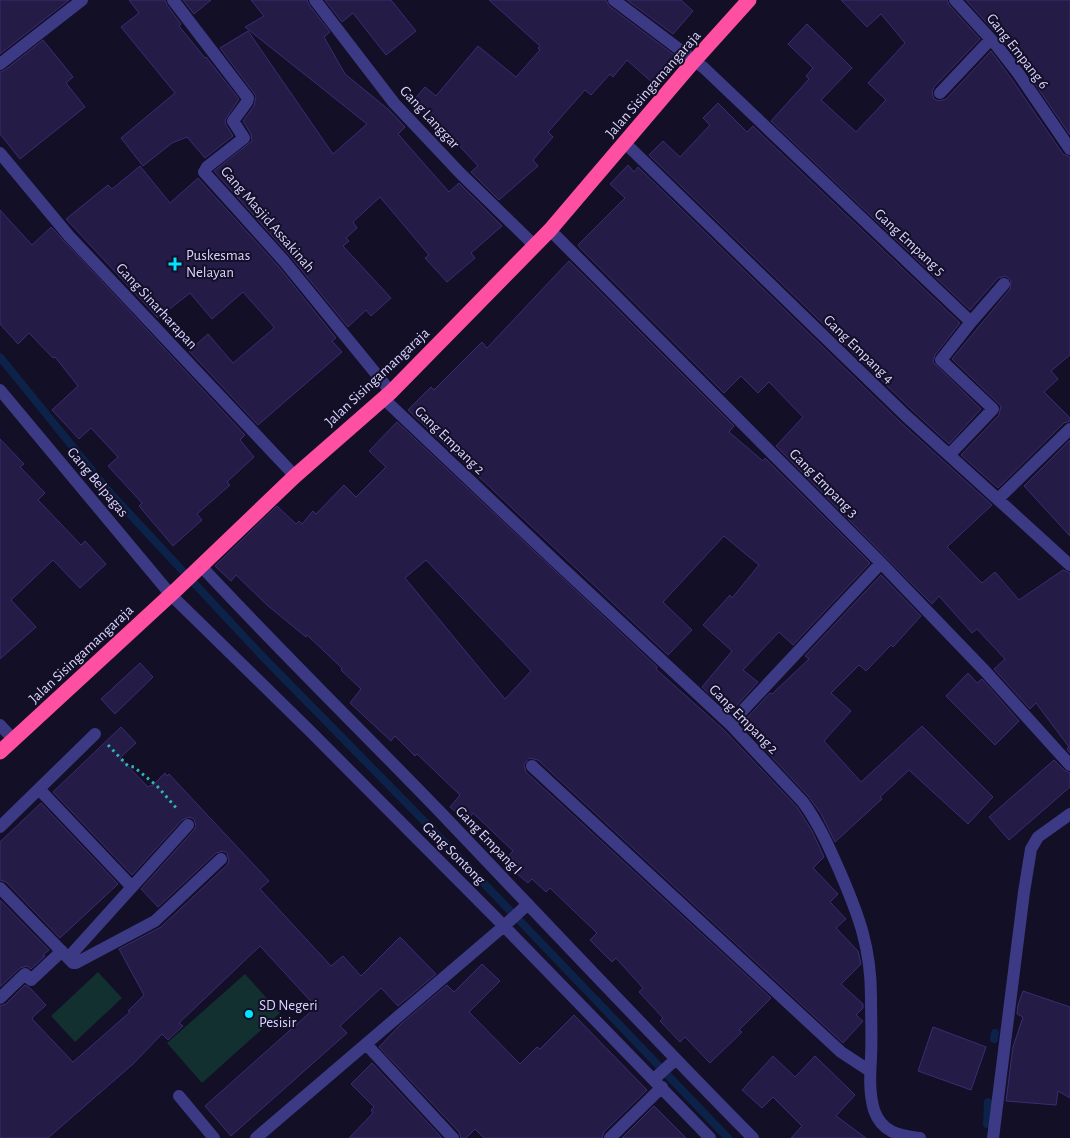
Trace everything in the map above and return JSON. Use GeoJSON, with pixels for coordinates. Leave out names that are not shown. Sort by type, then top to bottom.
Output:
{"type":"FeatureCollection","features":[{"type":"Feature","properties":{"kind":"highway","name":"Jalan Sisingamangaraja"},"geometry":{"type":"LineString","coordinates":[[0,752],[174,592],[295,476],[387,396],[550,230],[628,146],[694,61],[750,0]]}},
{"type":"Feature","properties":{"kind":"street"},"geometry":{"type":"LineString","coordinates":[[0,64],[82,0]]}},
{"type":"Feature","properties":{"kind":"street","name":"Gang Masjid Assakinah"},"geometry":{"type":"LineString","coordinates":[[173,0],[248,98],[232,121],[244,138],[207,167],[204,172],[284,261],[387,396]]}},
{"type":"Feature","properties":{"kind":"street","name":"Gang Langgar"},"geometry":{"type":"LineString","coordinates":[[314,0],[394,103],[460,173],[534,245]]}},
{"type":"Feature","properties":{"kind":"street","name":"Gang Empang 5"},"geometry":{"type":"LineString","coordinates":[[614,0],[704,68],[914,270],[971,322]]}},
{"type":"Feature","properties":{"kind":"street","name":"Gang Empang 6"},"geometry":{"type":"LineString","coordinates":[[955,0],[991,39],[1018,73],[1070,150]]}},
{"type":"Feature","properties":{"kind":"street"},"geometry":{"type":"LineString","coordinates":[[940,94],[991,39]]}},
{"type":"Feature","properties":{"kind":"street","name":"Gang Empang 4"},"geometry":{"type":"LineString","coordinates":[[628,146],[904,415],[1070,565]]}},
{"type":"Feature","properties":{"kind":"street","name":"Gang Sinarharapan"},"geometry":{"type":"LineString","coordinates":[[0,152],[69,236],[295,476]]}},
{"type":"Feature","properties":{"kind":"street","name":"Gang Empang 3"},"geometry":{"type":"LineString","coordinates":[[550,230],[881,563],[985,671],[1070,765]]}},
{"type":"Feature","properties":{"kind":"street"},"geometry":{"type":"LineString","coordinates":[[950,456],[993,409],[942,360],[971,322],[1004,284]]}},
{"type":"Feature","properties":{"kind":"street","name":"Gang Belpagas"},"geometry":{"type":"LineString","coordinates":[[0,390],[174,592]]}},
{"type":"Feature","properties":{"kind":"street","name":"Gang Empang 2"},"geometry":{"type":"LineString","coordinates":[[387,396],[556,563],[730,724],[803,802],[830,848],[864,931],[870,964],[869,1078],[875,1111],[888,1131],[920,1138]]}},
{"type":"Feature","properties":{"kind":"street"},"geometry":{"type":"LineString","coordinates":[[998,499],[1070,428]]}},
{"type":"Feature","properties":{"kind":"street"},"geometry":{"type":"LineString","coordinates":[[730,724],[881,563]]}},
{"type":"Feature","properties":{"kind":"street","name":"Gang Empang I"},"geometry":{"type":"LineString","coordinates":[[199,568],[409,780],[525,906],[663,1074],[753,1138]]}},
{"type":"Feature","properties":{"kind":"street","name":"Gang Sontong"},"geometry":{"type":"LineString","coordinates":[[174,592],[318,739],[663,1074],[710,1138]]}},
{"type":"Feature","properties":{"kind":"street"},"geometry":{"type":"LineString","coordinates":[[0,725],[14,740]]}},
{"type":"Feature","properties":{"kind":"street"},"geometry":{"type":"LineString","coordinates":[[0,827],[95,734]]}},
{"type":"Feature","properties":{"kind":"street"},"geometry":{"type":"LineString","coordinates":[[532,766],[841,1052],[870,1071]]}},
{"type":"Feature","properties":{"kind":"street"},"geometry":{"type":"LineString","coordinates":[[39,789],[132,887]]}},
{"type":"Feature","properties":{"kind":"street"},"geometry":{"type":"LineString","coordinates":[[993,1138],[1031,849],[1038,837],[1070,814]]}},
{"type":"Feature","properties":{"kind":"street"},"geometry":{"type":"LineString","coordinates":[[0,998],[25,974],[31,980],[68,957],[188,825]]}},
{"type":"Feature","properties":{"kind":"street"},"geometry":{"type":"LineString","coordinates":[[0,888],[76,963],[154,921],[221,859]]}},
{"type":"Feature","properties":{"kind":"street"},"geometry":{"type":"LineString","coordinates":[[256,1138],[507,924],[525,906]]}},
{"type":"Feature","properties":{"kind":"street"},"geometry":{"type":"LineString","coordinates":[[366,1044],[453,1138]]}},
{"type":"Feature","properties":{"kind":"street"},"geometry":{"type":"LineString","coordinates":[[610,1138],[663,1074]]}},
{"type":"Feature","properties":{"kind":"street"},"geometry":{"type":"LineString","coordinates":[[179,1096],[214,1138]]}},
{"type":"Feature","properties":{"kind":"path"},"geometry":{"type":"LineString","coordinates":[[95,734],[100,736],[128,766],[134,767],[158,786],[188,825]]}},
{"type":"Feature","properties":{"kind":"green space"},"geometry":{"type":"Polygon","coordinates":[[[98,972],[122,998],[75,1042],[51,1016],[98,972]]]}},
{"type":"Feature","properties":{"kind":"green space"},"geometry":{"type":"Polygon","coordinates":[[[245,974],[280,1013],[202,1083],[167,1043],[245,974]]]}},
{"type":"Feature","properties":{"kind":"building"},"geometry":{"type":"Polygon","coordinates":[[[0,0],[69,0],[0,54],[0,0]]]}},
{"type":"Feature","properties":{"kind":"building"},"geometry":{"type":"Polygon","coordinates":[[[129,0],[165,0],[181,24],[179,26],[239,99],[225,120],[233,136],[205,158],[187,137],[172,143],[143,166],[121,138],[175,93],[121,27],[139,13],[129,0]]]}},
{"type":"Feature","properties":{"kind":"building"},"geometry":{"type":"Polygon","coordinates":[[[183,0],[211,0],[194,14],[183,0]]]}},
{"type":"Feature","properties":{"kind":"building"},"geometry":{"type":"Polygon","coordinates":[[[251,0],[307,0],[330,32],[324,37],[345,74],[389,110],[405,127],[398,134],[449,192],[459,183],[502,226],[471,253],[475,258],[447,282],[425,258],[429,255],[380,197],[353,222],[357,228],[346,238],[349,241],[343,246],[391,298],[371,316],[366,310],[348,327],[290,256],[214,171],[252,141],[251,134],[243,121],[254,106],[256,96],[220,48],[248,31],[333,154],[367,124],[245,27],[264,16],[251,0]]]}},
{"type":"Feature","properties":{"kind":"building"},"geometry":{"type":"Polygon","coordinates":[[[325,0],[391,0],[416,31],[386,55],[353,13],[342,22],[325,0]]]}},
{"type":"Feature","properties":{"kind":"building"},"geometry":{"type":"Polygon","coordinates":[[[489,0],[606,0],[609,6],[678,58],[655,85],[627,60],[613,77],[610,74],[591,95],[585,90],[548,132],[553,137],[533,160],[538,166],[499,200],[471,172],[478,166],[440,125],[412,102],[425,87],[436,96],[478,46],[516,77],[540,50],[538,48],[540,46],[489,0]]]}},
{"type":"Feature","properties":{"kind":"building"},"geometry":{"type":"Polygon","coordinates":[[[627,0],[681,0],[693,11],[673,34],[627,0]]]}},
{"type":"Feature","properties":{"kind":"building"},"geometry":{"type":"Polygon","coordinates":[[[841,0],[947,0],[949,5],[980,39],[934,87],[932,92],[934,99],[939,101],[946,99],[991,51],[1063,154],[1070,157],[1070,355],[1051,371],[1058,379],[1044,392],[1070,418],[1070,421],[1064,423],[998,488],[961,455],[999,415],[1001,406],[952,359],[1010,289],[1011,281],[1006,276],[998,278],[970,310],[771,121],[809,79],[806,76],[813,68],[788,44],[807,24],[852,68],[821,100],[856,132],[886,100],[868,83],[905,43],[881,14],[867,27],[841,0]]]}},
{"type":"Feature","properties":{"kind":"building"},"geometry":{"type":"Polygon","coordinates":[[[966,0],[1070,0],[1070,135],[1024,68],[1003,41],[966,0]]]}},
{"type":"Feature","properties":{"kind":"building"},"geometry":{"type":"Polygon","coordinates":[[[43,40],[73,77],[66,83],[85,107],[20,159],[0,134],[0,72],[43,40]]]}},
{"type":"Feature","properties":{"kind":"building"},"geometry":{"type":"Polygon","coordinates":[[[718,103],[747,132],[753,126],[960,323],[935,355],[933,362],[981,409],[949,444],[649,155],[663,141],[680,157],[710,125],[703,118],[718,103]]]}},
{"type":"Feature","properties":{"kind":"building"},"geometry":{"type":"Polygon","coordinates":[[[628,165],[634,172],[638,167],[899,421],[992,505],[947,547],[982,583],[995,572],[1019,600],[1063,570],[1070,573],[1070,753],[1067,749],[1069,747],[1036,703],[1030,709],[994,669],[1005,659],[977,629],[972,633],[939,596],[932,604],[776,446],[803,417],[769,382],[758,393],[741,376],[724,393],[581,249],[578,245],[625,198],[610,184],[628,165]]]}},
{"type":"Feature","properties":{"kind":"building"},"geometry":{"type":"Polygon","coordinates":[[[140,166],[170,203],[198,178],[278,266],[336,338],[332,341],[342,352],[258,425],[189,351],[208,334],[233,363],[273,329],[274,327],[243,292],[212,319],[190,293],[158,318],[66,219],[108,185],[112,189],[140,166]]]}},
{"type":"Feature","properties":{"kind":"building"},"geometry":{"type":"Polygon","coordinates":[[[0,210],[32,245],[51,227],[245,435],[240,440],[254,457],[227,482],[230,485],[197,514],[202,520],[173,546],[139,506],[142,503],[108,466],[118,457],[91,428],[79,439],[52,410],[78,386],[55,357],[53,358],[29,333],[18,344],[0,324],[0,210]]]}},
{"type":"Feature","properties":{"kind":"building"},"geometry":{"type":"Polygon","coordinates":[[[569,261],[734,426],[729,432],[763,461],[765,458],[870,563],[793,645],[779,632],[743,670],[758,682],[730,713],[702,687],[732,651],[703,625],[730,595],[732,598],[759,565],[724,536],[663,602],[692,630],[668,655],[408,410],[431,387],[434,390],[482,342],[487,348],[569,261]]]}},
{"type":"Feature","properties":{"kind":"building"},"geometry":{"type":"Polygon","coordinates":[[[397,422],[657,667],[656,669],[724,730],[797,807],[812,831],[824,857],[813,868],[838,894],[830,902],[846,919],[836,928],[858,951],[861,964],[841,984],[863,1004],[863,1008],[856,1015],[863,1021],[843,1043],[538,760],[529,758],[524,765],[526,772],[771,998],[739,1030],[742,1032],[710,1063],[685,1037],[680,1042],[660,1021],[663,1018],[639,992],[643,988],[616,958],[612,962],[590,940],[597,933],[550,888],[546,892],[532,879],[528,883],[503,862],[513,851],[473,813],[467,821],[450,807],[460,795],[417,754],[415,756],[395,736],[391,741],[350,703],[361,689],[341,670],[342,668],[307,635],[306,637],[267,605],[236,575],[231,581],[215,566],[277,506],[296,524],[299,521],[302,524],[313,511],[316,514],[344,485],[356,497],[386,467],[369,451],[397,422]],[[426,560],[405,578],[505,699],[531,671],[426,560]]]}},
{"type":"Feature","properties":{"kind":"building"},"geometry":{"type":"Polygon","coordinates":[[[0,439],[24,464],[20,467],[45,493],[38,500],[81,545],[85,541],[106,564],[80,588],[53,560],[11,600],[36,627],[0,659],[0,439]]]}},
{"type":"Feature","properties":{"kind":"building"},"geometry":{"type":"Polygon","coordinates":[[[1070,440],[1070,536],[1024,486],[1070,440]]]}},
{"type":"Feature","properties":{"kind":"building"},"geometry":{"type":"Polygon","coordinates":[[[881,575],[921,616],[893,647],[891,645],[866,671],[859,665],[831,693],[851,711],[824,741],[861,782],[922,726],[993,797],[968,824],[909,770],[880,797],[882,799],[835,842],[821,814],[809,797],[741,724],[770,693],[772,694],[809,659],[805,656],[881,575]]]}},
{"type":"Feature","properties":{"kind":"building"},"geometry":{"type":"Polygon","coordinates":[[[140,663],[153,677],[115,714],[101,699],[140,663]]]}},
{"type":"Feature","properties":{"kind":"building"},"geometry":{"type":"Polygon","coordinates":[[[968,673],[977,683],[982,679],[1019,721],[995,745],[946,696],[968,673]]]}},
{"type":"Feature","properties":{"kind":"building"},"geometry":{"type":"Polygon","coordinates":[[[121,727],[136,743],[120,758],[148,787],[152,786],[165,773],[167,776],[169,774],[269,881],[260,889],[331,966],[343,956],[361,976],[400,937],[436,974],[398,1006],[381,988],[340,1026],[347,1033],[231,1136],[205,1106],[316,1007],[260,946],[179,1023],[183,1026],[168,1040],[162,1034],[133,1064],[48,1138],[0,1138],[0,1006],[6,1004],[25,985],[30,988],[46,1005],[32,1018],[33,1020],[73,1062],[130,1012],[128,1011],[144,995],[119,949],[161,927],[229,861],[227,853],[223,851],[216,853],[158,907],[141,889],[194,830],[196,826],[194,819],[189,817],[182,820],[132,875],[53,792],[121,727]]]}},
{"type":"Feature","properties":{"kind":"building"},"geometry":{"type":"Polygon","coordinates":[[[1054,760],[1070,773],[1070,787],[1009,840],[989,817],[1054,760]]]}},
{"type":"Feature","properties":{"kind":"building"},"geometry":{"type":"Polygon","coordinates":[[[41,803],[118,884],[60,938],[6,882],[0,880],[0,842],[41,803]]]}},
{"type":"Feature","properties":{"kind":"building"},"geometry":{"type":"Polygon","coordinates":[[[0,900],[49,950],[31,969],[27,966],[20,968],[0,987],[0,900]]]}},
{"type":"Feature","properties":{"kind":"building"},"geometry":{"type":"Polygon","coordinates":[[[482,964],[500,981],[469,1012],[520,1064],[537,1047],[540,1049],[574,1015],[647,1090],[604,1132],[602,1138],[484,1138],[475,1129],[466,1138],[461,1138],[459,1132],[379,1047],[401,1024],[447,985],[454,992],[482,964]]]}},
{"type":"Feature","properties":{"kind":"building"},"geometry":{"type":"Polygon","coordinates":[[[1023,991],[1070,1007],[1070,1098],[1058,1091],[1056,1105],[1006,1101],[1013,1047],[1023,1017],[1017,1014],[1023,991]]]}},
{"type":"Feature","properties":{"kind":"building"},"geometry":{"type":"Polygon","coordinates":[[[933,1027],[986,1047],[971,1090],[918,1071],[933,1027]]]}},
{"type":"Feature","properties":{"kind":"building"},"geometry":{"type":"Polygon","coordinates":[[[773,1056],[795,1077],[815,1056],[855,1095],[836,1116],[866,1138],[791,1138],[802,1126],[773,1097],[762,1108],[742,1090],[773,1056]]]}},
{"type":"Feature","properties":{"kind":"building"},"geometry":{"type":"Polygon","coordinates":[[[372,1063],[442,1138],[349,1138],[373,1113],[371,1110],[374,1107],[351,1084],[372,1063]]]}},
{"type":"Feature","properties":{"kind":"building"},"geometry":{"type":"Polygon","coordinates":[[[654,1106],[686,1138],[622,1138],[654,1106]]]}},
{"type":"Feature","properties":{"kind":"waterway"},"geometry":{"type":"LineString","coordinates":[[0,357],[111,494],[263,657],[426,823],[728,1138]]}},
{"type":"Feature","properties":{"kind":"waterway"},"geometry":{"type":"LineString","coordinates":[[994,1039],[995,1033]]}},
{"type":"Feature","properties":{"kind":"waterway"},"geometry":{"type":"LineString","coordinates":[[987,1124],[988,1102]]}},
{"type":"Feature","properties":{"kind":"place","name":"Puskesmas Nelayan"},"geometry":{"type":"Point","coordinates":[175,264]}},
{"type":"Feature","properties":{"kind":"place","name":"SD Negeri Pesisir"},"geometry":{"type":"Point","coordinates":[249,1014]}}]}
